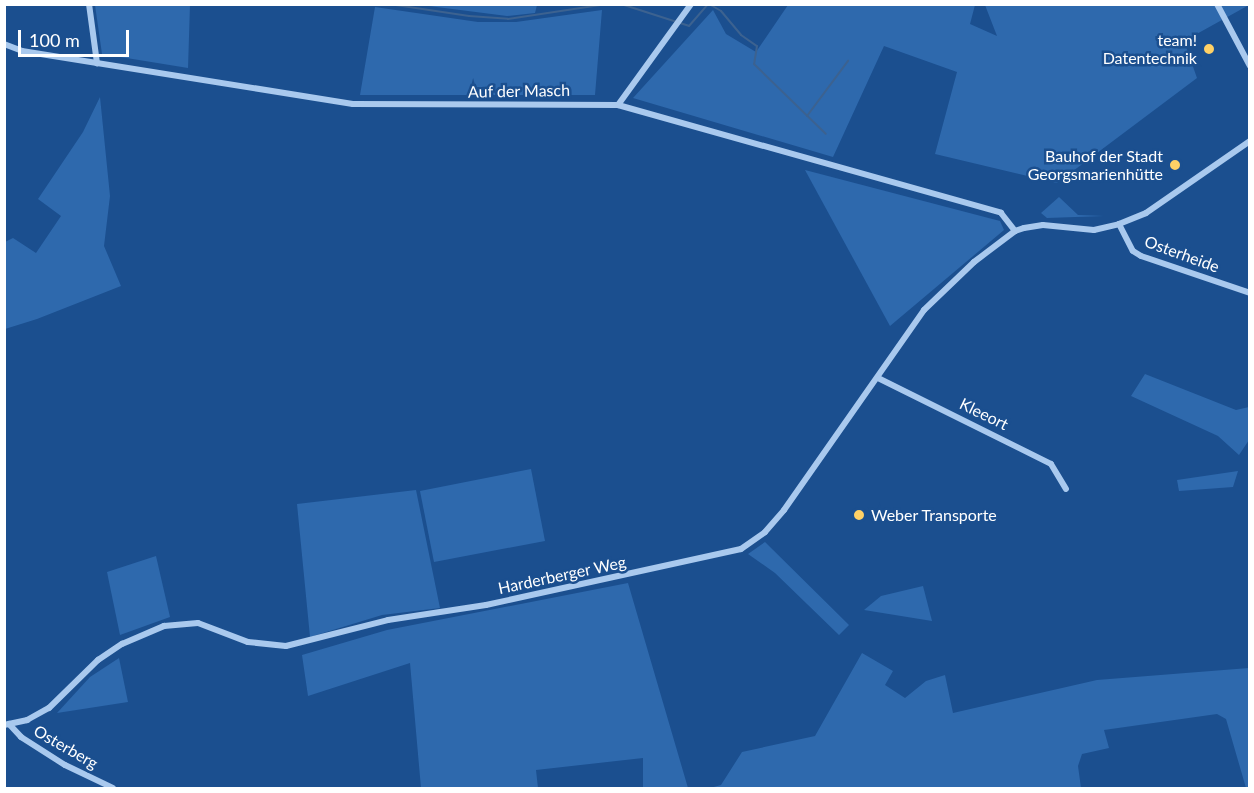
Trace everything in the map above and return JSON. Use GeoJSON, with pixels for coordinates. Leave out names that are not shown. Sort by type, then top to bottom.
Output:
{"type":"FeatureCollection","features":[{"type":"Feature","properties":{"kind":"street"},"geometry":{"type":"LineString","coordinates":[[89,4],[97,63]]}},
{"type":"Feature","properties":{"kind":"street"},"geometry":{"type":"LineString","coordinates":[[618,105],[691,4]]}},
{"type":"Feature","properties":{"kind":"street"},"geometry":{"type":"LineString","coordinates":[[1217,4],[1250,66]]}},
{"type":"Feature","properties":{"kind":"street","name":"Auf der Masch"},"geometry":{"type":"LineString","coordinates":[[4,44],[22,51],[353,104],[618,105],[1001,213],[1015,231]]}},
{"type":"Feature","properties":{"kind":"street"},"geometry":{"type":"LineString","coordinates":[[1015,231],[1034,225],[1094,230],[1119,225],[1173,197],[1250,141]]}},
{"type":"Feature","properties":{"kind":"street","name":"Osterheide"},"geometry":{"type":"LineString","coordinates":[[1119,225],[1133,251],[1141,256],[1250,293]]}},
{"type":"Feature","properties":{"kind":"street","name":"Harderberger Weg"},"geometry":{"type":"LineString","coordinates":[[7,725],[27,720],[50,708],[98,660],[122,644],[164,626],[198,623],[248,642],[286,646],[388,620],[486,605],[741,549],[765,532],[784,510],[924,310],[974,262],[1015,231]]}},
{"type":"Feature","properties":{"kind":"street","name":"Kleeort"},"geometry":{"type":"LineString","coordinates":[[878,378],[1051,464],[1066,489]]}},
{"type":"Feature","properties":{"kind":"street","name":"Osterberg"},"geometry":{"type":"LineString","coordinates":[[7,725],[21,737],[65,765],[113,789]]}},
{"type":"Feature","properties":{"kind":"shaded area"},"geometry":{"type":"Polygon","coordinates":[[[537,4],[535,13],[507,16],[421,5],[537,4]]]}},
{"type":"Feature","properties":{"kind":"shaded area"},"geometry":{"type":"Polygon","coordinates":[[[95,5],[190,5],[188,68],[102,54],[95,5]]]}},
{"type":"Feature","properties":{"kind":"shaded area"},"geometry":{"type":"Polygon","coordinates":[[[788,5],[975,5],[970,24],[997,36],[985,5],[1249,5],[1184,41],[1197,78],[1057,183],[935,154],[957,72],[884,46],[833,157],[633,98],[713,10],[726,34],[756,52],[788,5]]]}},
{"type":"Feature","properties":{"kind":"shaded area"},"geometry":{"type":"Polygon","coordinates":[[[375,7],[478,22],[516,22],[602,10],[595,95],[360,95],[375,7]]]}},
{"type":"Feature","properties":{"kind":"shaded area"},"geometry":{"type":"Polygon","coordinates":[[[100,97],[110,196],[104,246],[121,286],[5,329],[5,242],[13,238],[36,253],[61,216],[38,199],[83,132],[100,97]]]}},
{"type":"Feature","properties":{"kind":"shaded area"},"geometry":{"type":"Polygon","coordinates":[[[805,170],[1000,221],[1004,230],[890,326],[805,170]]]}},
{"type":"Feature","properties":{"kind":"shaded area"},"geometry":{"type":"Polygon","coordinates":[[[1059,197],[1078,215],[1104,216],[1047,218],[1041,213],[1059,197]]]}},
{"type":"Feature","properties":{"kind":"shaded area"},"geometry":{"type":"Polygon","coordinates":[[[1145,374],[1236,410],[1249,407],[1249,440],[1239,455],[1218,436],[1131,396],[1145,374]]]}},
{"type":"Feature","properties":{"kind":"shaded area"},"geometry":{"type":"Polygon","coordinates":[[[531,469],[545,541],[434,562],[420,491],[531,469]]]}},
{"type":"Feature","properties":{"kind":"shaded area"},"geometry":{"type":"Polygon","coordinates":[[[1238,471],[1233,487],[1179,491],[1177,480],[1238,471]]]}},
{"type":"Feature","properties":{"kind":"shaded area"},"geometry":{"type":"Polygon","coordinates":[[[416,490],[440,608],[382,615],[310,637],[297,504],[416,490]]]}},
{"type":"Feature","properties":{"kind":"shaded area"},"geometry":{"type":"Polygon","coordinates":[[[765,542],[849,625],[839,635],[775,573],[748,554],[765,542]]]}},
{"type":"Feature","properties":{"kind":"shaded area"},"geometry":{"type":"Polygon","coordinates":[[[156,556],[170,617],[120,635],[107,572],[156,556]]]}},
{"type":"Feature","properties":{"kind":"shaded area"},"geometry":{"type":"Polygon","coordinates":[[[628,583],[688,788],[643,788],[643,758],[536,770],[538,788],[421,788],[410,663],[308,696],[302,655],[387,630],[628,583]]]}},
{"type":"Feature","properties":{"kind":"shaded area"},"geometry":{"type":"Polygon","coordinates":[[[923,586],[932,621],[864,610],[881,596],[923,586]]]}},
{"type":"Feature","properties":{"kind":"shaded area"},"geometry":{"type":"Polygon","coordinates":[[[862,653],[893,671],[885,685],[905,698],[926,681],[945,675],[953,713],[1097,680],[1249,668],[1249,788],[1246,788],[1226,719],[1217,714],[1104,730],[1109,748],[1082,754],[1078,766],[1081,788],[710,788],[721,785],[742,752],[815,736],[862,653]]]}},
{"type":"Feature","properties":{"kind":"shaded area"},"geometry":{"type":"Polygon","coordinates":[[[119,658],[128,702],[57,713],[90,677],[119,658]]]}},
{"type":"Feature","properties":{"kind":"waterway"},"geometry":{"type":"LineString","coordinates":[[389,4],[469,16],[508,19],[607,4]]}},
{"type":"Feature","properties":{"kind":"waterway"},"geometry":{"type":"LineString","coordinates":[[621,4],[689,26],[708,4]]}},
{"type":"Feature","properties":{"kind":"waterway"},"geometry":{"type":"LineString","coordinates":[[709,4],[721,11],[741,35],[757,46],[754,64],[826,134]]}},
{"type":"Feature","properties":{"kind":"waterway"},"geometry":{"type":"LineString","coordinates":[[807,116],[848,61]]}},
{"type":"Feature","properties":{"kind":"place","name":"team! Datentechnik"},"geometry":{"type":"Point","coordinates":[1209,49]}},
{"type":"Feature","properties":{"kind":"place","name":"Bauhof der Stadt Georgsmarienhütte"},"geometry":{"type":"Point","coordinates":[1175,165]}},
{"type":"Feature","properties":{"kind":"place","name":"Weber Transporte"},"geometry":{"type":"Point","coordinates":[859,515]}}]}
